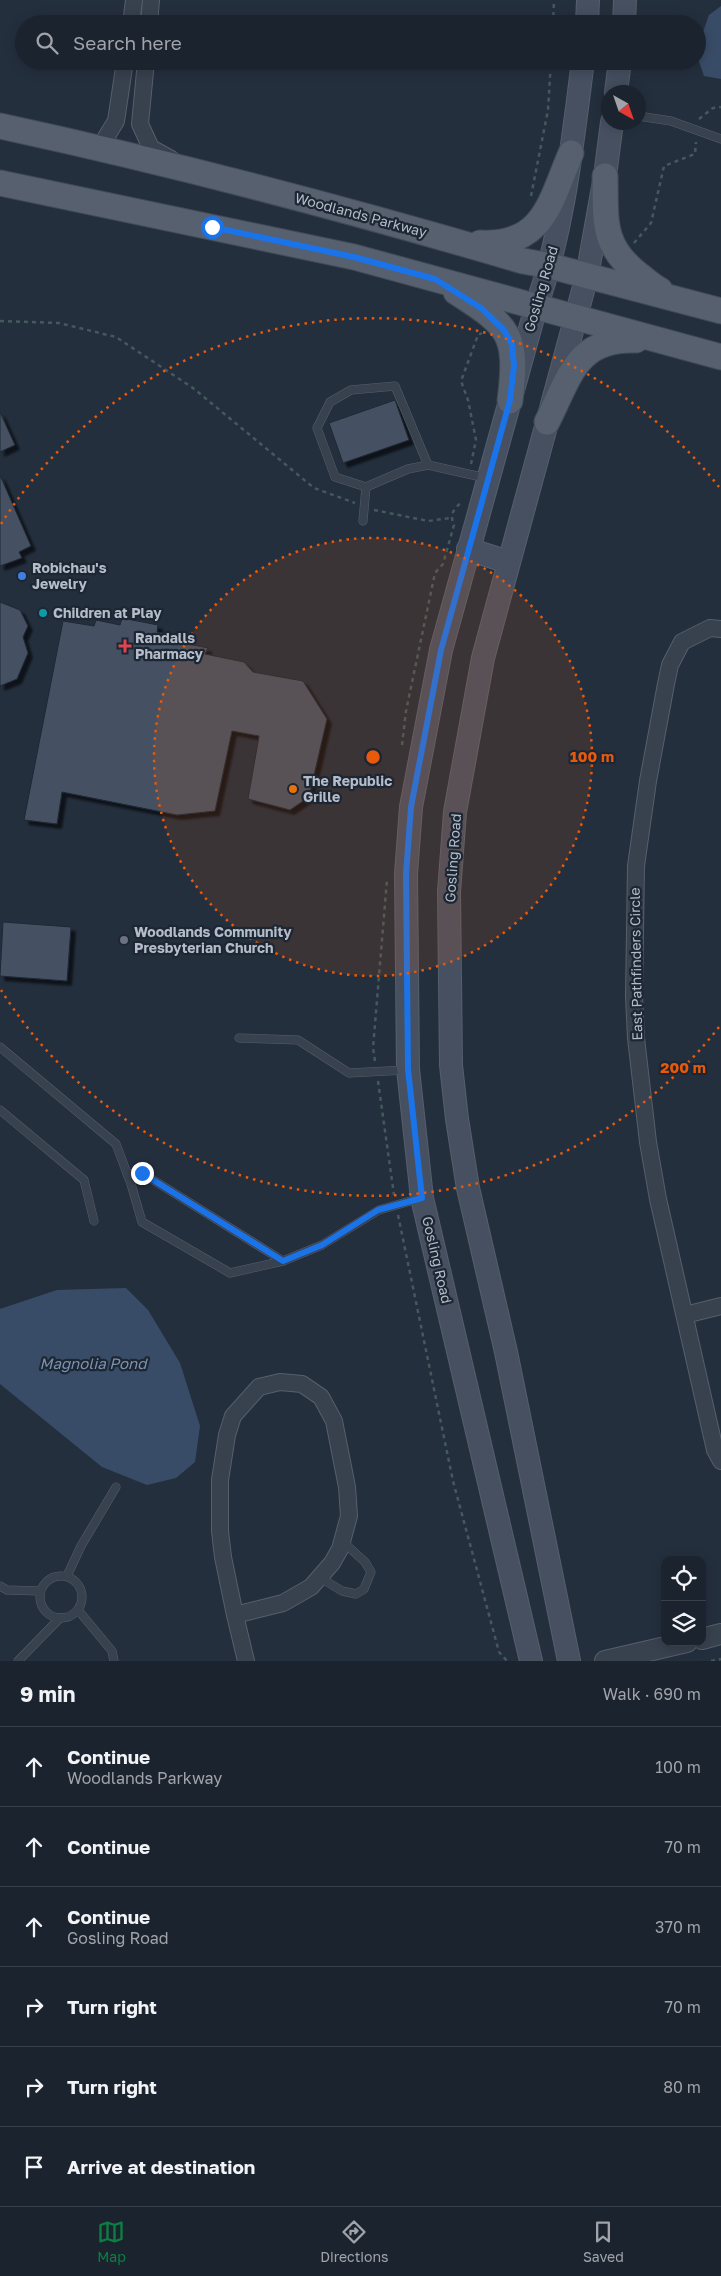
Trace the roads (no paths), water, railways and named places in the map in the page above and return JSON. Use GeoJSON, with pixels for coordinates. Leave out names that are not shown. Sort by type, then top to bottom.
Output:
{"type":"FeatureCollection","features":[{"type":"Feature","properties":{"kind":"main road"},"geometry":{"type":"LineString","coordinates":[[588,0],[588,15]]}},
{"type":"Feature","properties":{"kind":"main road"},"geometry":{"type":"LineString","coordinates":[[624,15],[625,0]]}},
{"type":"Feature","properties":{"kind":"main road","name":"Gosling Road"},"geometry":{"type":"LineString","coordinates":[[531,1661],[422,1198],[408,1069],[406,874],[411,807],[441,650],[536,307],[550,266],[571,153],[582,70]]}},
{"type":"Feature","properties":{"kind":"main road"},"geometry":{"type":"LineString","coordinates":[[617,85],[619,70]]}},
{"type":"Feature","properties":{"kind":"main road","name":"Woodlands Parkway"},"geometry":{"type":"LineString","coordinates":[[0,126],[100,147],[350,211],[523,262],[550,266],[721,311]]}},
{"type":"Feature","properties":{"kind":"main road","name":"Gosling Road"},"geometry":{"type":"LineString","coordinates":[[569,1661],[506,1352],[468,1188],[457,1119],[451,1065],[449,892],[455,812],[483,658],[587,276],[605,176],[611,130]]}},
{"type":"Feature","properties":{"kind":"main road"},"geometry":{"type":"LineString","coordinates":[[458,242],[506,242],[528,233],[540,221],[571,153]]}},
{"type":"Feature","properties":{"kind":"main road"},"geometry":{"type":"LineString","coordinates":[[605,176],[607,227],[611,242],[618,254],[626,265],[653,286],[685,302]]}},
{"type":"Feature","properties":{"kind":"main road"},"geometry":{"type":"LineString","coordinates":[[0,183],[354,257],[721,357]]}},
{"type":"Feature","properties":{"kind":"main road"},"geometry":{"type":"LineString","coordinates":[[435,279],[481,308],[504,330],[512,344],[514,366],[510,400]]}},
{"type":"Feature","properties":{"kind":"main road"},"geometry":{"type":"LineString","coordinates":[[547,422],[579,360],[592,350],[606,342],[627,340],[661,341]]}},
{"type":"Feature","properties":{"kind":"main road"},"geometry":{"type":"LineString","coordinates":[[468,549],[508,562]]}},
{"type":"Feature","properties":{"kind":"street"},"geometry":{"type":"LineString","coordinates":[[132,15],[134,0]]}},
{"type":"Feature","properties":{"kind":"street"},"geometry":{"type":"LineString","coordinates":[[150,15],[151,0]]}},
{"type":"Feature","properties":{"kind":"street"},"geometry":{"type":"LineString","coordinates":[[100,147],[116,121],[124,70]]}},
{"type":"Feature","properties":{"kind":"street"},"geometry":{"type":"LineString","coordinates":[[145,70],[140,124],[151,148],[193,171]]}},
{"type":"Feature","properties":{"kind":"street","name":"East Pathfinders Circle"},"geometry":{"type":"LineString","coordinates":[[721,629],[710,628],[682,642],[670,665],[648,781],[637,856],[634,904],[636,1038],[648,1142],[658,1199],[716,1450],[721,1462]]}},
{"type":"Feature","properties":{"kind":"street"},"geometry":{"type":"LineString","coordinates":[[686,1315],[721,1306]]}},
{"type":"Feature","properties":{"kind":"street"},"geometry":{"type":"LineString","coordinates":[[235,1614],[283,1603],[312,1587],[332,1563],[342,1541],[349,1516],[347,1487],[334,1422],[321,1397],[302,1384],[280,1382],[259,1387],[233,1416],[227,1435],[220,1480],[220,1531],[223,1558],[235,1614],[247,1660]]}},
{"type":"Feature","properties":{"kind":"street"},"geometry":{"type":"LineString","coordinates":[[706,1638],[721,1634]]}},
{"type":"Feature","properties":{"kind":"street"},"geometry":{"type":"LineString","coordinates":[[605,1661],[670,1646]]}},
{"type":"Feature","properties":{"kind":"lane"},"geometry":{"type":"LineString","coordinates":[[646,117],[671,120],[721,139]]}},
{"type":"Feature","properties":{"kind":"lane"},"geometry":{"type":"LineString","coordinates":[[428,465],[395,386],[351,390],[330,402],[317,428],[335,477],[366,487],[408,470],[428,465],[488,478]]}},
{"type":"Feature","properties":{"kind":"lane"},"geometry":{"type":"LineString","coordinates":[[363,521],[366,487]]}},
{"type":"Feature","properties":{"kind":"lane"},"geometry":{"type":"LineString","coordinates":[[239,1038],[298,1040],[349,1073],[408,1069]]}},
{"type":"Feature","properties":{"kind":"lane"},"geometry":{"type":"LineString","coordinates":[[0,1046],[116,1144],[142,1222],[230,1273],[283,1261],[322,1245],[378,1210],[422,1198]]}},
{"type":"Feature","properties":{"kind":"lane"},"geometry":{"type":"LineString","coordinates":[[0,1110],[84,1180],[94,1221]]}},
{"type":"Feature","properties":{"kind":"lane"},"geometry":{"type":"LineString","coordinates":[[127,1174],[142,1173],[283,1261]]}},
{"type":"Feature","properties":{"kind":"lane"},"geometry":{"type":"LineString","coordinates":[[67,1576],[81,1546],[116,1487]]}},
{"type":"Feature","properties":{"kind":"lane"},"geometry":{"type":"LineString","coordinates":[[321,1578],[342,1591],[356,1594],[364,1589],[371,1572],[365,1562],[342,1541]]}},
{"type":"Feature","properties":{"kind":"lane"},"geometry":{"type":"LineString","coordinates":[[18,1661],[60,1618],[72,1615],[78,1610],[81,1604],[82,1590],[73,1579],[67,1576],[54,1577],[48,1580],[40,1591],[41,1606],[45,1612],[60,1618]]}},
{"type":"Feature","properties":{"kind":"lane"},"geometry":{"type":"LineString","coordinates":[[0,1586],[7,1590],[40,1591]]}},
{"type":"Feature","properties":{"kind":"lane"},"geometry":{"type":"LineString","coordinates":[[78,1610],[112,1651],[114,1661]]}},
{"type":"Feature","properties":{"kind":"water"},"geometry":{"type":"Polygon","coordinates":[[[721,6],[721,79],[704,76],[702,70],[706,70],[706,24],[709,15],[721,6]]]}},
{"type":"Feature","properties":{"kind":"water","name":"Magnolia Pond"},"geometry":{"type":"Polygon","coordinates":[[[126,1288],[148,1310],[180,1363],[200,1426],[195,1462],[176,1478],[147,1485],[102,1467],[0,1384],[0,1309],[57,1290],[126,1288]]]}},
{"type":"Feature","properties":{"kind":"place","name":"Robichau's Jewelry"},"geometry":{"type":"Point","coordinates":[22,576]}},
{"type":"Feature","properties":{"kind":"place","name":"Children at Play"},"geometry":{"type":"Point","coordinates":[43,613]}},
{"type":"Feature","properties":{"kind":"place","name":"Randalls Pharmacy"},"geometry":{"type":"Point","coordinates":[125,646]}},
{"type":"Feature","properties":{"kind":"place","name":"The Republic Grille"},"geometry":{"type":"Point","coordinates":[293,789]}},
{"type":"Feature","properties":{"kind":"place","name":"Woodlands Community Presbyterian Church"},"geometry":{"type":"Point","coordinates":[124,940]}}]}
